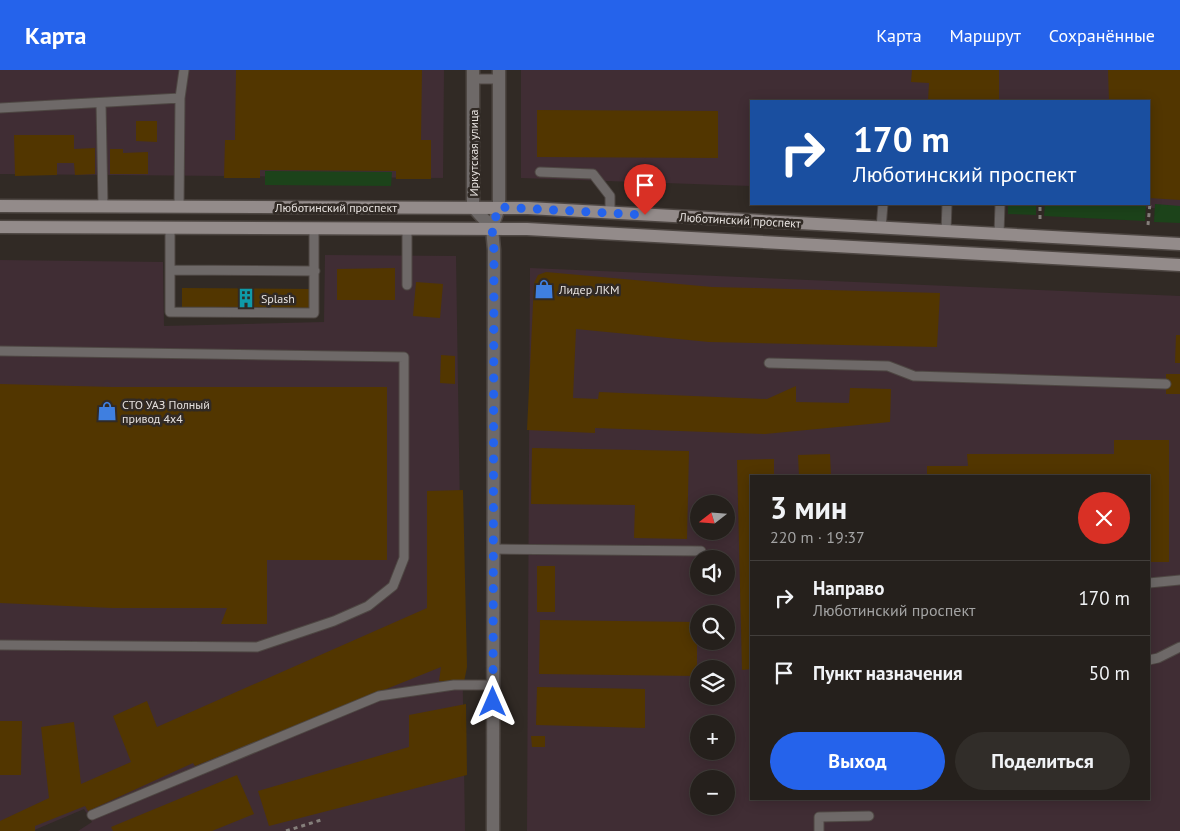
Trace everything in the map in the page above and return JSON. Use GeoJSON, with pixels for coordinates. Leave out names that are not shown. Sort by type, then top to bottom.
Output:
{"type":"FeatureCollection","features":[{"type":"Feature","properties":{"kind":"street","name":"Иркутская улица"},"geometry":{"type":"LineString","coordinates":[[473,74],[473,207],[492,228]]}},
{"type":"Feature","properties":{"kind":"street"},"geometry":{"type":"LineString","coordinates":[[493,831],[494,250],[492,228],[499,207],[499,74]]}},
{"type":"Feature","properties":{"kind":"street","name":"Люботинский проспект"},"geometry":{"type":"LineString","coordinates":[[0,206],[499,207],[1180,244]]}},
{"type":"Feature","properties":{"kind":"street","name":"Люботинский проспект"},"geometry":{"type":"LineString","coordinates":[[0,227],[492,228],[1180,266]]}},
{"type":"Feature","properties":{"kind":"lane"},"geometry":{"type":"LineString","coordinates":[[179,206],[180,98],[184,70]]}},
{"type":"Feature","properties":{"kind":"lane"},"geometry":{"type":"LineString","coordinates":[[473,74],[499,74]]}},
{"type":"Feature","properties":{"kind":"lane"},"geometry":{"type":"LineString","coordinates":[[0,108],[180,98]]}},
{"type":"Feature","properties":{"kind":"lane"},"geometry":{"type":"LineString","coordinates":[[101,103],[103,206]]}},
{"type":"Feature","properties":{"kind":"lane"},"geometry":{"type":"LineString","coordinates":[[540,172],[593,174],[610,196],[610,213]]}},
{"type":"Feature","properties":{"kind":"lane"},"geometry":{"type":"LineString","coordinates":[[881,228],[883,205]]}},
{"type":"Feature","properties":{"kind":"lane"},"geometry":{"type":"LineString","coordinates":[[946,232],[947,205]]}},
{"type":"Feature","properties":{"kind":"lane"},"geometry":{"type":"LineString","coordinates":[[998,234],[1000,205]]}},
{"type":"Feature","properties":{"kind":"lane"},"geometry":{"type":"LineString","coordinates":[[170,227],[170,312],[314,313],[314,228]]}},
{"type":"Feature","properties":{"kind":"lane"},"geometry":{"type":"LineString","coordinates":[[407,228],[407,285]]}},
{"type":"Feature","properties":{"kind":"lane"},"geometry":{"type":"LineString","coordinates":[[170,270],[314,271]]}},
{"type":"Feature","properties":{"kind":"lane"},"geometry":{"type":"LineString","coordinates":[[0,351],[404,357],[404,558],[393,586],[368,606],[334,621],[257,647],[0,645]]}},
{"type":"Feature","properties":{"kind":"lane"},"geometry":{"type":"LineString","coordinates":[[769,363],[888,366],[914,376],[1166,384]]}},
{"type":"Feature","properties":{"kind":"lane"},"geometry":{"type":"LineString","coordinates":[[493,549],[690,551]]}},
{"type":"Feature","properties":{"kind":"lane"},"geometry":{"type":"LineString","coordinates":[[1150,583],[1180,580]]}},
{"type":"Feature","properties":{"kind":"lane"},"geometry":{"type":"LineString","coordinates":[[1150,660],[1180,647]]}},
{"type":"Feature","properties":{"kind":"lane"},"geometry":{"type":"LineString","coordinates":[[92,815],[380,696],[454,685],[493,685]]}},
{"type":"Feature","properties":{"kind":"lane"},"geometry":{"type":"LineString","coordinates":[[819,831],[818,817],[869,816]]}},
{"type":"Feature","properties":{"kind":"path"},"geometry":{"type":"LineString","coordinates":[[1040,205],[1040,219]]}},
{"type":"Feature","properties":{"kind":"path"},"geometry":{"type":"LineString","coordinates":[[1148,225],[1150,205]]}},
{"type":"Feature","properties":{"kind":"path"},"geometry":{"type":"LineString","coordinates":[[286,831],[321,820]]}},
{"type":"Feature","properties":{"kind":"shaded area"},"geometry":{"type":"Polygon","coordinates":[[[0,70],[444,70],[443,178],[0,174],[0,70]]]}},
{"type":"Feature","properties":{"kind":"shaded area"},"geometry":{"type":"Polygon","coordinates":[[[521,70],[1180,70],[1180,210],[1110,205],[1150,205],[1150,100],[750,100],[750,186],[521,178],[521,70]]]}},
{"type":"Feature","properties":{"kind":"shaded area"},"geometry":{"type":"Polygon","coordinates":[[[325,255],[456,256],[465,831],[78,831],[92,822],[84,809],[32,831],[0,831],[0,260],[163,262],[164,326],[324,322],[325,255]]]}},
{"type":"Feature","properties":{"kind":"shaded area"},"geometry":{"type":"Polygon","coordinates":[[[530,268],[1180,296],[1180,831],[527,831],[530,268]]]}},
{"type":"Feature","properties":{"kind":"green space"},"geometry":{"type":"Polygon","coordinates":[[[265,171],[392,172],[391,186],[265,185],[265,171]]]}},
{"type":"Feature","properties":{"kind":"green space"},"geometry":{"type":"Polygon","coordinates":[[[1155,204],[1180,206],[1180,223],[1154,222],[1155,204]]]}},
{"type":"Feature","properties":{"kind":"green space"},"geometry":{"type":"Polygon","coordinates":[[[1008,205],[1036,205],[1036,215],[1008,214],[1008,205]]]}},
{"type":"Feature","properties":{"kind":"green space"},"geometry":{"type":"Polygon","coordinates":[[[1045,205],[1146,205],[1145,221],[1044,216],[1045,205]]]}},
{"type":"Feature","properties":{"kind":"building"},"geometry":{"type":"Polygon","coordinates":[[[236,70],[422,70],[421,140],[431,140],[431,179],[396,179],[396,171],[260,170],[260,178],[224,178],[225,140],[235,140],[236,70]]]}},
{"type":"Feature","properties":{"kind":"building"},"geometry":{"type":"Polygon","coordinates":[[[912,70],[999,70],[999,100],[928,100],[929,83],[911,82],[912,70]]]}},
{"type":"Feature","properties":{"kind":"building"},"geometry":{"type":"Polygon","coordinates":[[[1108,70],[1180,70],[1180,200],[1150,198],[1150,100],[1109,100],[1108,70]]]}},
{"type":"Feature","properties":{"kind":"building"},"geometry":{"type":"Polygon","coordinates":[[[537,110],[718,111],[718,158],[537,157],[537,110]]]}},
{"type":"Feature","properties":{"kind":"building"},"geometry":{"type":"Polygon","coordinates":[[[136,121],[157,121],[157,142],[136,141],[136,121]]]}},
{"type":"Feature","properties":{"kind":"building"},"geometry":{"type":"Polygon","coordinates":[[[14,135],[74,135],[74,149],[95,148],[95,174],[75,175],[74,163],[57,163],[57,175],[15,176],[14,135]]]}},
{"type":"Feature","properties":{"kind":"building"},"geometry":{"type":"Polygon","coordinates":[[[110,149],[123,149],[123,153],[148,152],[148,174],[110,174],[110,149]]]}},
{"type":"Feature","properties":{"kind":"building"},"geometry":{"type":"Polygon","coordinates":[[[395,268],[395,300],[337,300],[337,269],[395,268]]]}},
{"type":"Feature","properties":{"kind":"building"},"geometry":{"type":"Polygon","coordinates":[[[546,272],[712,287],[940,293],[937,347],[709,342],[576,329],[573,398],[598,399],[599,392],[767,399],[796,386],[796,402],[849,403],[850,388],[891,389],[890,422],[765,434],[595,428],[595,433],[527,430],[534,283],[538,275],[546,272]]]}},
{"type":"Feature","properties":{"kind":"building"},"geometry":{"type":"Polygon","coordinates":[[[416,282],[443,284],[440,318],[413,316],[416,282]]]}},
{"type":"Feature","properties":{"kind":"building","name":"Splash"},"geometry":{"type":"Polygon","coordinates":[[[182,288],[311,289],[311,308],[182,307],[182,288]]]}},
{"type":"Feature","properties":{"kind":"building"},"geometry":{"type":"Polygon","coordinates":[[[1176,335],[1180,335],[1180,363],[1175,363],[1176,335]]]}},
{"type":"Feature","properties":{"kind":"building"},"geometry":{"type":"Polygon","coordinates":[[[441,355],[455,356],[455,384],[440,383],[441,355]]]}},
{"type":"Feature","properties":{"kind":"building"},"geometry":{"type":"Polygon","coordinates":[[[1166,374],[1180,374],[1180,394],[1166,394],[1166,374]]]}},
{"type":"Feature","properties":{"kind":"building"},"geometry":{"type":"Polygon","coordinates":[[[0,384],[112,387],[387,387],[387,560],[267,560],[267,624],[221,624],[227,608],[112,608],[0,603],[0,384]]]}},
{"type":"Feature","properties":{"kind":"building"},"geometry":{"type":"Polygon","coordinates":[[[1114,440],[1169,440],[1169,562],[1150,562],[1150,475],[927,475],[927,466],[968,466],[967,454],[1114,454],[1114,440]]]}},
{"type":"Feature","properties":{"kind":"building"},"geometry":{"type":"Polygon","coordinates":[[[532,448],[689,451],[687,539],[634,538],[635,505],[531,504],[532,448]]]}},
{"type":"Feature","properties":{"kind":"building"},"geometry":{"type":"Polygon","coordinates":[[[830,454],[831,475],[799,475],[798,455],[830,454]]]}},
{"type":"Feature","properties":{"kind":"building"},"geometry":{"type":"Polygon","coordinates":[[[774,459],[774,475],[750,475],[750,669],[742,670],[737,460],[774,459]]]}},
{"type":"Feature","properties":{"kind":"building"},"geometry":{"type":"Polygon","coordinates":[[[463,490],[467,667],[464,682],[439,681],[441,667],[195,766],[193,763],[88,811],[85,806],[35,826],[35,831],[0,831],[0,821],[49,798],[41,727],[74,722],[81,784],[131,762],[113,716],[147,701],[157,727],[427,608],[427,491],[463,490]]]}},
{"type":"Feature","properties":{"kind":"building"},"geometry":{"type":"Polygon","coordinates":[[[537,566],[555,566],[555,612],[537,612],[537,566]]]}},
{"type":"Feature","properties":{"kind":"building"},"geometry":{"type":"Polygon","coordinates":[[[540,620],[690,622],[690,650],[697,650],[697,660],[690,660],[690,676],[539,674],[540,620]]]}},
{"type":"Feature","properties":{"kind":"building"},"geometry":{"type":"Polygon","coordinates":[[[537,687],[645,689],[645,728],[536,725],[537,687]]]}},
{"type":"Feature","properties":{"kind":"building"},"geometry":{"type":"Polygon","coordinates":[[[466,704],[467,775],[269,826],[258,791],[409,747],[409,715],[466,704]]]}},
{"type":"Feature","properties":{"kind":"building"},"geometry":{"type":"Polygon","coordinates":[[[0,721],[22,721],[21,775],[0,775],[0,721]]]}},
{"type":"Feature","properties":{"kind":"building"},"geometry":{"type":"Polygon","coordinates":[[[531,736],[545,736],[545,747],[532,747],[531,736]]]}},
{"type":"Feature","properties":{"kind":"building"},"geometry":{"type":"Polygon","coordinates":[[[237,775],[254,814],[212,831],[113,831],[111,827],[237,775]]]}},
{"type":"Feature","properties":{"kind":"place","name":"Лидер ЛКМ"},"geometry":{"type":"Point","coordinates":[544,289]}},
{"type":"Feature","properties":{"kind":"place","name":"Splash"},"geometry":{"type":"Point","coordinates":[246,298]}},
{"type":"Feature","properties":{"kind":"place","name":"СТО УАЗ Полный привод 4х4"},"geometry":{"type":"Point","coordinates":[107,411]}},
{"type":"Feature","properties":{"kind":"route"},"geometry":{"type":"LineString","coordinates":[[493,702],[494,250],[492,228],[499,207],[645,215]]}}]}
